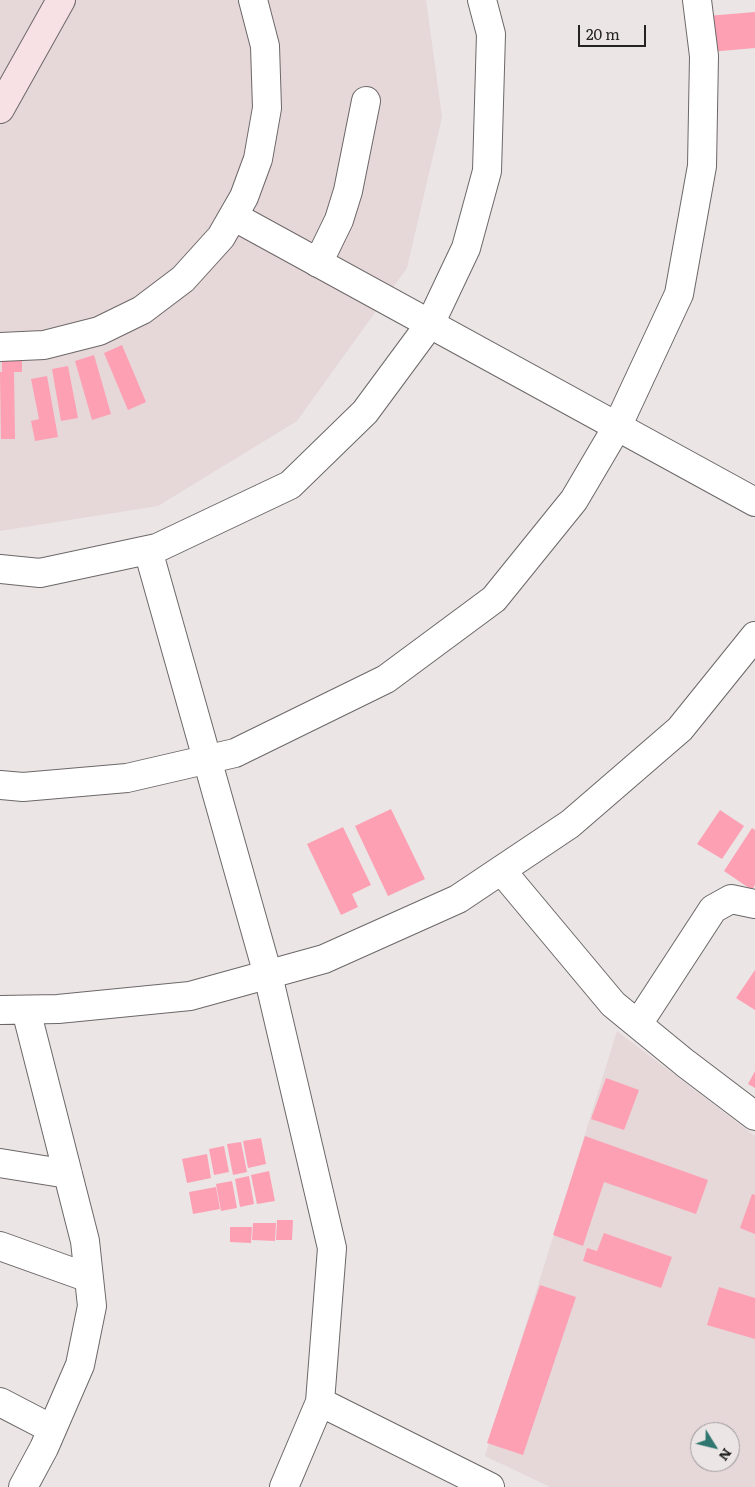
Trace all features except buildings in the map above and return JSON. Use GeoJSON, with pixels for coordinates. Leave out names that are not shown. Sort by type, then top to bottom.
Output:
{"type":"FeatureCollection","features":[{"type":"Feature","properties":{"kind":"main road"},"geometry":{"type":"LineString","coordinates":[[0,74],[41,0]]}},
{"type":"Feature","properties":{"kind":"main road"},"geometry":{"type":"LineString","coordinates":[[0,109],[61,0]]}},
{"type":"Feature","properties":{"kind":"street"},"geometry":{"type":"LineString","coordinates":[[0,347],[44,345],[80,336],[99,331],[142,310],[183,279],[220,237],[244,197],[258,159],[267,108],[265,46],[253,0]]}},
{"type":"Feature","properties":{"kind":"street"},"geometry":{"type":"LineString","coordinates":[[0,569],[40,572],[157,548],[290,485],[365,412],[430,324],[466,248],[488,171],[491,34],[482,0]]}},
{"type":"Feature","properties":{"kind":"street"},"geometry":{"type":"LineString","coordinates":[[0,785],[23,787],[127,778],[235,753],[386,680],[494,599],[574,500],[617,427],[679,294],[702,166],[704,56],[697,0]]}},
{"type":"Feature","properties":{"kind":"street"},"geometry":{"type":"LineString","coordinates":[[318,263],[339,220],[348,191],[366,101]]}},
{"type":"Feature","properties":{"kind":"street"},"geometry":{"type":"LineString","coordinates":[[233,216],[755,502]]}},
{"type":"Feature","properties":{"kind":"street"},"geometry":{"type":"LineString","coordinates":[[148,550],[268,975],[332,1248],[320,1402],[284,1487]]}},
{"type":"Feature","properties":{"kind":"street"},"geometry":{"type":"LineString","coordinates":[[23,1487],[52,1429],[80,1365],[92,1306],[85,1241],[68,1174],[13,1010],[58,1009],[190,996],[324,959],[458,898],[570,824],[680,729],[755,636]]}},
{"type":"Feature","properties":{"kind":"street"},"geometry":{"type":"LineString","coordinates":[[501,870],[613,1004],[755,1116]]}},
{"type":"Feature","properties":{"kind":"street"},"geometry":{"type":"LineString","coordinates":[[638,1024],[713,909],[731,899],[755,904]]}},
{"type":"Feature","properties":{"kind":"street"},"geometry":{"type":"LineString","coordinates":[[0,1163],[68,1174]]}},
{"type":"Feature","properties":{"kind":"street"},"geometry":{"type":"LineString","coordinates":[[0,1246],[89,1278]]}},
{"type":"Feature","properties":{"kind":"street"},"geometry":{"type":"LineString","coordinates":[[0,1402],[52,1429]]}},
{"type":"Feature","properties":{"kind":"street"},"geometry":{"type":"LineString","coordinates":[[320,1402],[490,1487]]}},
{"type":"Feature","properties":{"kind":"shaded area"},"geometry":{"type":"Polygon","coordinates":[[[0,0],[426,0],[442,117],[407,268],[297,421],[158,506],[0,531],[0,0]]]}},
{"type":"Feature","properties":{"kind":"shaded area"},"geometry":{"type":"Polygon","coordinates":[[[617,1031],[755,1136],[755,1487],[550,1487],[485,1456],[617,1031]]]}}]}
